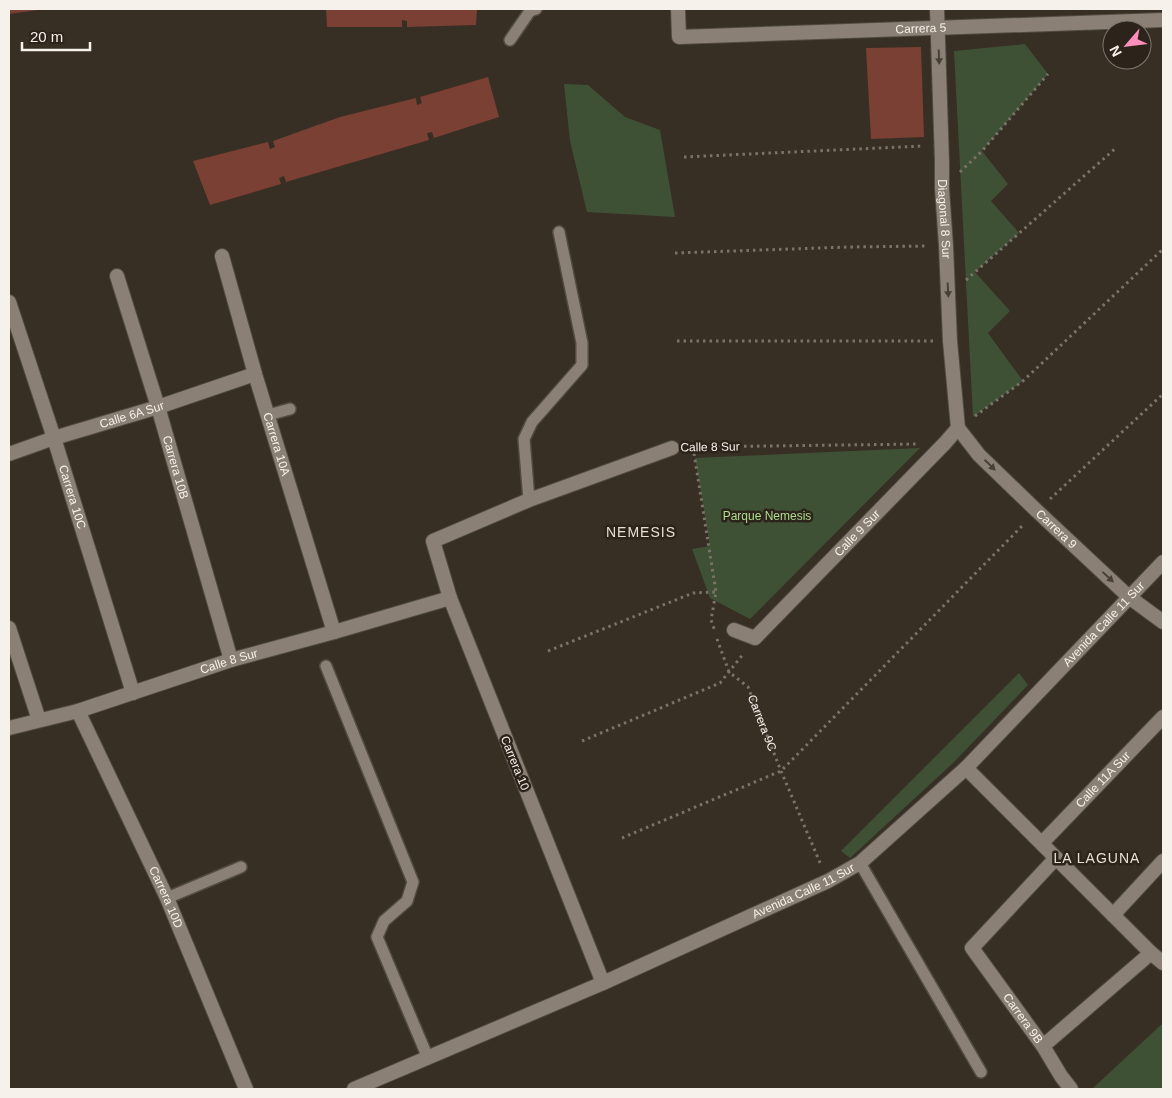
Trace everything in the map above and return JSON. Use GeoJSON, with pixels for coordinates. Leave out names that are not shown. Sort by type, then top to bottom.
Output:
{"type":"FeatureCollection","features":[{"type":"Feature","properties":{"kind":"street","name":"Carrera 5"},"geometry":{"type":"LineString","coordinates":[[678,9],[679,37],[1163,20]]}},
{"type":"Feature","properties":{"kind":"street","name":"Diagonal 8 Sur"},"geometry":{"type":"LineString","coordinates":[[937,9],[942,190],[950,341],[958,428]]}},
{"type":"Feature","properties":{"kind":"street","name":"Carrera 10A"},"geometry":{"type":"LineString","coordinates":[[222,256],[255,374],[334,632]]}},
{"type":"Feature","properties":{"kind":"street","name":"Carrera 10B"},"geometry":{"type":"LineString","coordinates":[[117,276],[158,407],[231,660]]}},
{"type":"Feature","properties":{"kind":"street","name":"Carrera 10C"},"geometry":{"type":"LineString","coordinates":[[9,302],[54,438],[133,692]]}},
{"type":"Feature","properties":{"kind":"street","name":"Calle 6A Sur"},"geometry":{"type":"LineString","coordinates":[[9,454],[255,374]]}},
{"type":"Feature","properties":{"kind":"street","name":"Calle 9 Sur"},"geometry":{"type":"LineString","coordinates":[[755,638],[958,428]]}},
{"type":"Feature","properties":{"kind":"street","name":"Carrera 9"},"geometry":{"type":"LineString","coordinates":[[958,428],[979,455],[1038,511],[1129,597],[1163,622]]}},
{"type":"Feature","properties":{"kind":"street","name":"Calle 8 Sur"},"geometry":{"type":"LineString","coordinates":[[433,541],[529,500],[672,448]]}},
{"type":"Feature","properties":{"kind":"street","name":"Carrera 10"},"geometry":{"type":"LineString","coordinates":[[433,541],[450,598],[603,983]]}},
{"type":"Feature","properties":{"kind":"street","name":"Avenida Calle 11 Sur"},"geometry":{"type":"LineString","coordinates":[[354,1089],[603,983],[828,881],[860,863],[966,768],[1163,562]]}},
{"type":"Feature","properties":{"kind":"street","name":"Calle 8 Sur"},"geometry":{"type":"LineString","coordinates":[[9,728],[78,711],[231,660],[450,598]]}},
{"type":"Feature","properties":{"kind":"street"},"geometry":{"type":"LineString","coordinates":[[9,628],[40,720]]}},
{"type":"Feature","properties":{"kind":"street"},"geometry":{"type":"LineString","coordinates":[[734,630],[755,638]]}},
{"type":"Feature","properties":{"kind":"street","name":"Carrera 10D"},"geometry":{"type":"LineString","coordinates":[[78,711],[167,898],[246,1089]]}},
{"type":"Feature","properties":{"kind":"street","name":"Calle 11A Sur"},"geometry":{"type":"LineString","coordinates":[[1042,843],[1163,717]]}},
{"type":"Feature","properties":{"kind":"street"},"geometry":{"type":"LineString","coordinates":[[966,768],[1163,963]]}},
{"type":"Feature","properties":{"kind":"street","name":"Carrera 9B"},"geometry":{"type":"LineString","coordinates":[[1056,858],[972,948],[1043,1046],[1071,1089]]}},
{"type":"Feature","properties":{"kind":"street"},"geometry":{"type":"LineString","coordinates":[[1113,915],[1163,861]]}},
{"type":"Feature","properties":{"kind":"street"},"geometry":{"type":"LineString","coordinates":[[1043,1046],[1151,953]]}},
{"type":"Feature","properties":{"kind":"lane"},"geometry":{"type":"LineString","coordinates":[[510,40],[530,11],[536,9]]}},
{"type":"Feature","properties":{"kind":"lane"},"geometry":{"type":"LineString","coordinates":[[529,500],[524,439],[532,422],[582,364],[582,343],[559,232]]}},
{"type":"Feature","properties":{"kind":"lane"},"geometry":{"type":"LineString","coordinates":[[268,415],[290,409]]}},
{"type":"Feature","properties":{"kind":"lane"},"geometry":{"type":"LineString","coordinates":[[326,666],[413,882],[406,901],[384,921],[377,937],[428,1058]]}},
{"type":"Feature","properties":{"kind":"lane"},"geometry":{"type":"LineString","coordinates":[[860,863],[981,1072]]}},
{"type":"Feature","properties":{"kind":"lane"},"geometry":{"type":"LineString","coordinates":[[167,898],[241,867]]}},
{"type":"Feature","properties":{"kind":"path"},"geometry":{"type":"LineString","coordinates":[[942,190],[982,151],[1048,74]]}},
{"type":"Feature","properties":{"kind":"path"},"geometry":{"type":"LineString","coordinates":[[684,157],[942,145]]}},
{"type":"Feature","properties":{"kind":"path"},"geometry":{"type":"LineString","coordinates":[[948,295],[1118,147]]}},
{"type":"Feature","properties":{"kind":"path"},"geometry":{"type":"LineString","coordinates":[[675,253],[849,247],[946,246]]}},
{"type":"Feature","properties":{"kind":"path"},"geometry":{"type":"LineString","coordinates":[[958,428],[1023,380],[1163,249]]}},
{"type":"Feature","properties":{"kind":"path"},"geometry":{"type":"LineString","coordinates":[[677,341],[950,341]]}},
{"type":"Feature","properties":{"kind":"path"},"geometry":{"type":"LineString","coordinates":[[622,838],[781,771],[1038,511],[1163,394]]}},
{"type":"Feature","properties":{"kind":"path","name":"Calle 8 Sur"},"geometry":{"type":"LineString","coordinates":[[672,448],[945,443]]}},
{"type":"Feature","properties":{"kind":"path"},"geometry":{"type":"LineString","coordinates":[[693,447],[716,592],[710,620],[729,672]]}},
{"type":"Feature","properties":{"kind":"path"},"geometry":{"type":"LineString","coordinates":[[548,651],[693,592],[716,592]]}},
{"type":"Feature","properties":{"kind":"path"},"geometry":{"type":"LineString","coordinates":[[582,741],[720,683],[755,638]]}},
{"type":"Feature","properties":{"kind":"path","name":"Carrera 9C"},"geometry":{"type":"LineString","coordinates":[[729,672],[748,687],[781,771],[828,881]]}},
{"type":"Feature","properties":{"kind":"green space"},"geometry":{"type":"Polygon","coordinates":[[[1025,44],[1048,74],[982,151],[1008,184],[991,201],[1019,233],[975,272],[1010,311],[988,333],[1023,381],[973,417],[954,51],[1025,44]]]}},
{"type":"Feature","properties":{"kind":"green space"},"geometry":{"type":"Polygon","coordinates":[[[564,84],[588,85],[625,117],[660,130],[675,217],[587,212],[570,141],[564,84]]]}},
{"type":"Feature","properties":{"kind":"green space","name":"Parque Nemesis"},"geometry":{"type":"Polygon","coordinates":[[[920,448],[750,619],[710,598],[692,549],[710,546],[695,458],[920,448]]]}},
{"type":"Feature","properties":{"kind":"green space"},"geometry":{"type":"Polygon","coordinates":[[[1019,673],[1028,685],[953,763],[850,858],[841,851],[1019,673]]]}},
{"type":"Feature","properties":{"kind":"green space"},"geometry":{"type":"Polygon","coordinates":[[[1163,1023],[1163,1089],[1092,1089],[1163,1023]]]}},
{"type":"Feature","properties":{"kind":"building"},"geometry":{"type":"Polygon","coordinates":[[[9,9],[38,9],[38,10],[9,14],[9,9]]]}},
{"type":"Feature","properties":{"kind":"building"},"geometry":{"type":"Polygon","coordinates":[[[326,9],[477,9],[476,25],[407,27],[407,21],[402,20],[402,27],[327,27],[326,9]]]}},
{"type":"Feature","properties":{"kind":"building"},"geometry":{"type":"Polygon","coordinates":[[[921,47],[924,137],[871,139],[866,48],[921,47]]]}},
{"type":"Feature","properties":{"kind":"building"},"geometry":{"type":"Polygon","coordinates":[[[488,77],[499,117],[434,138],[432,132],[427,133],[429,140],[286,182],[284,176],[279,178],[281,184],[210,205],[193,161],[268,142],[270,149],[275,147],[273,141],[340,117],[416,98],[417,105],[422,103],[420,97],[488,77]]]}},
{"type":"Feature","properties":{"kind":"district","name":"NEMESIS"},"geometry":{"type":"Point","coordinates":[641,532]}},
{"type":"Feature","properties":{"kind":"district","name":"LA LAGUNA"},"geometry":{"type":"Point","coordinates":[1097,858]}}]}
